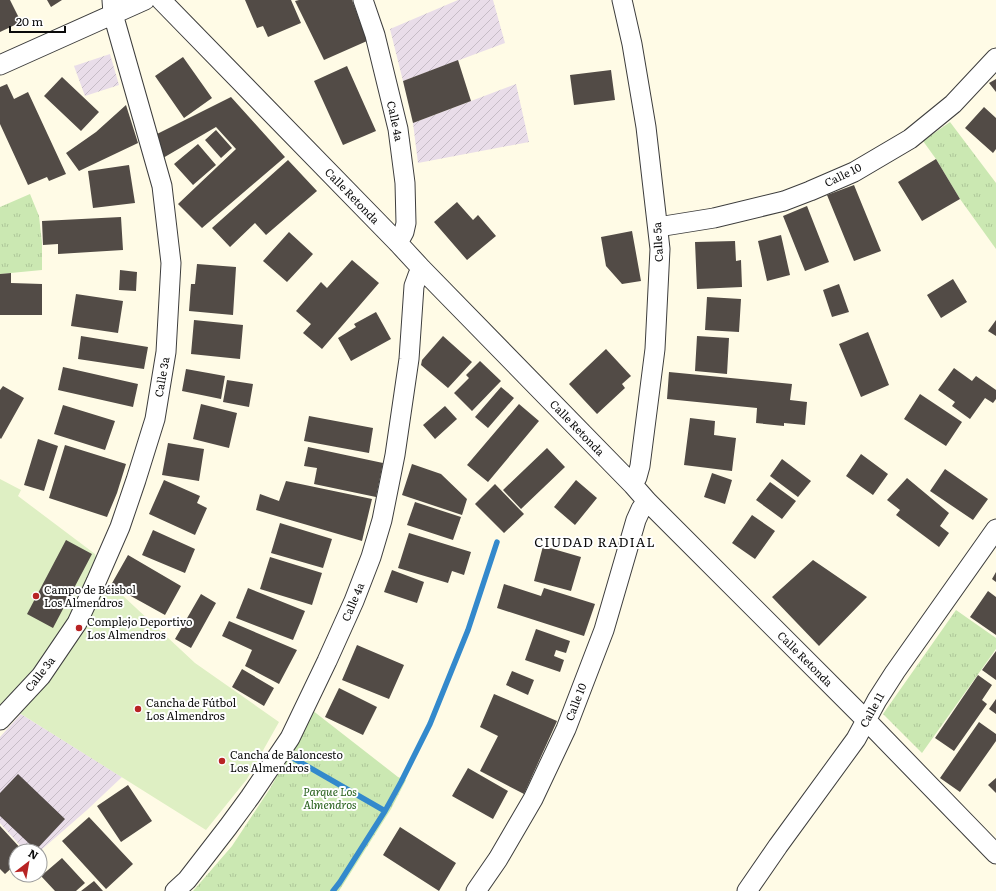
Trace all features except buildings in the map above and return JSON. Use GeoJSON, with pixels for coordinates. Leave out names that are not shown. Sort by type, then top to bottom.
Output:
{"type":"FeatureCollection","features":[{"type":"Feature","properties":{"kind":"street"},"geometry":{"type":"LineString","coordinates":[[0,65],[112,7],[145,0]]}},
{"type":"Feature","properties":{"kind":"street","name":"Calle Retonda"},"geometry":{"type":"LineString","coordinates":[[161,0],[647,501],[866,720],[996,854]]}},
{"type":"Feature","properties":{"kind":"street","name":"Calle 4a"},"geometry":{"type":"LineString","coordinates":[[363,0],[375,35],[398,129],[406,183],[406,223],[404,232],[398,243]]}},
{"type":"Feature","properties":{"kind":"street","name":"Calle 5a"},"geometry":{"type":"LineString","coordinates":[[622,0],[632,44],[646,127],[660,249],[655,349],[640,466],[633,485]]}},
{"type":"Feature","properties":{"kind":"street","name":"Calle 3a"},"geometry":{"type":"LineString","coordinates":[[0,720],[41,676],[76,623],[96,582],[120,527],[155,418],[166,352],[171,263],[162,186],[112,7]]}},
{"type":"Feature","properties":{"kind":"street","name":"Calle 10"},"geometry":{"type":"LineString","coordinates":[[658,227],[714,218],[784,201],[854,172],[910,139],[953,104],[996,58]]}},
{"type":"Feature","properties":{"kind":"street","name":"Calle 4a"},"geometry":{"type":"LineString","coordinates":[[175,891],[187,880],[228,827],[290,738],[354,600],[371,557],[382,520],[395,456],[409,359],[414,286],[422,269]]}},
{"type":"Feature","properties":{"kind":"street","name":"Calle 10"},"geometry":{"type":"LineString","coordinates":[[476,891],[498,859],[533,799],[566,729],[604,630],[636,520],[647,501]]}},
{"type":"Feature","properties":{"kind":"street","name":"Calle 11"},"geometry":{"type":"LineString","coordinates":[[747,891],[856,739],[877,700],[996,529]]}},
{"type":"Feature","properties":{"kind":"shaded area"},"geometry":{"type":"Polygon","coordinates":[[[458,0],[493,0],[505,43],[403,81],[390,29],[458,0]]]}},
{"type":"Feature","properties":{"kind":"shaded area"},"geometry":{"type":"Polygon","coordinates":[[[110,54],[119,85],[85,96],[74,66],[110,54]]]}},
{"type":"Feature","properties":{"kind":"shaded area"},"geometry":{"type":"Polygon","coordinates":[[[516,84],[529,142],[418,163],[413,123],[516,84]]]}},
{"type":"Feature","properties":{"kind":"shaded area"},"geometry":{"type":"Polygon","coordinates":[[[21,714],[122,777],[48,844],[18,843],[0,823],[0,737],[21,714]]]}},
{"type":"Feature","properties":{"kind":"green space"},"geometry":{"type":"Polygon","coordinates":[[[950,122],[996,183],[996,249],[960,199],[936,159],[923,141],[950,122]]]}},
{"type":"Feature","properties":{"kind":"green space"},"geometry":{"type":"Polygon","coordinates":[[[30,194],[39,216],[42,243],[42,270],[0,274],[0,207],[30,194]]]}},
{"type":"Feature","properties":{"kind":"green space","name":"Complejo Deportivo Los Almendros"},"geometry":{"type":"Polygon","coordinates":[[[0,479],[21,490],[18,496],[95,554],[105,585],[121,594],[195,663],[279,722],[247,779],[206,830],[21,714],[0,717],[0,479]]]}},
{"type":"Feature","properties":{"kind":"green space"},"geometry":{"type":"Polygon","coordinates":[[[956,610],[996,638],[996,649],[922,753],[883,714],[956,610]]]}},
{"type":"Feature","properties":{"kind":"green space","name":"Parque Los Almendros"},"geometry":{"type":"Polygon","coordinates":[[[312,710],[398,777],[406,780],[391,809],[339,891],[193,891],[232,846],[271,787],[312,710]]]}},
{"type":"Feature","properties":{"kind":"waterway"},"geometry":{"type":"LineString","coordinates":[[385,811],[430,724],[468,630],[497,542]]}},
{"type":"Feature","properties":{"kind":"waterway"},"geometry":{"type":"LineString","coordinates":[[293,758],[385,811],[333,891]]}},
{"type":"Feature","properties":{"kind":"place","name":"Campo de Béisbol Los Almendros"},"geometry":{"type":"Point","coordinates":[36,596]}},
{"type":"Feature","properties":{"kind":"place","name":"Complejo Deportivo Los Almendros"},"geometry":{"type":"Point","coordinates":[79,628]}},
{"type":"Feature","properties":{"kind":"place","name":"Cancha de Fútbol Los Almendros"},"geometry":{"type":"Point","coordinates":[138,709]}},
{"type":"Feature","properties":{"kind":"place","name":"Cancha de Baloncesto Los Almendros"},"geometry":{"type":"Point","coordinates":[222,761]}},
{"type":"Feature","properties":{"kind":"district","name":"CIUDAD RADIAL"},"geometry":{"type":"Point","coordinates":[595,542]}}]}
